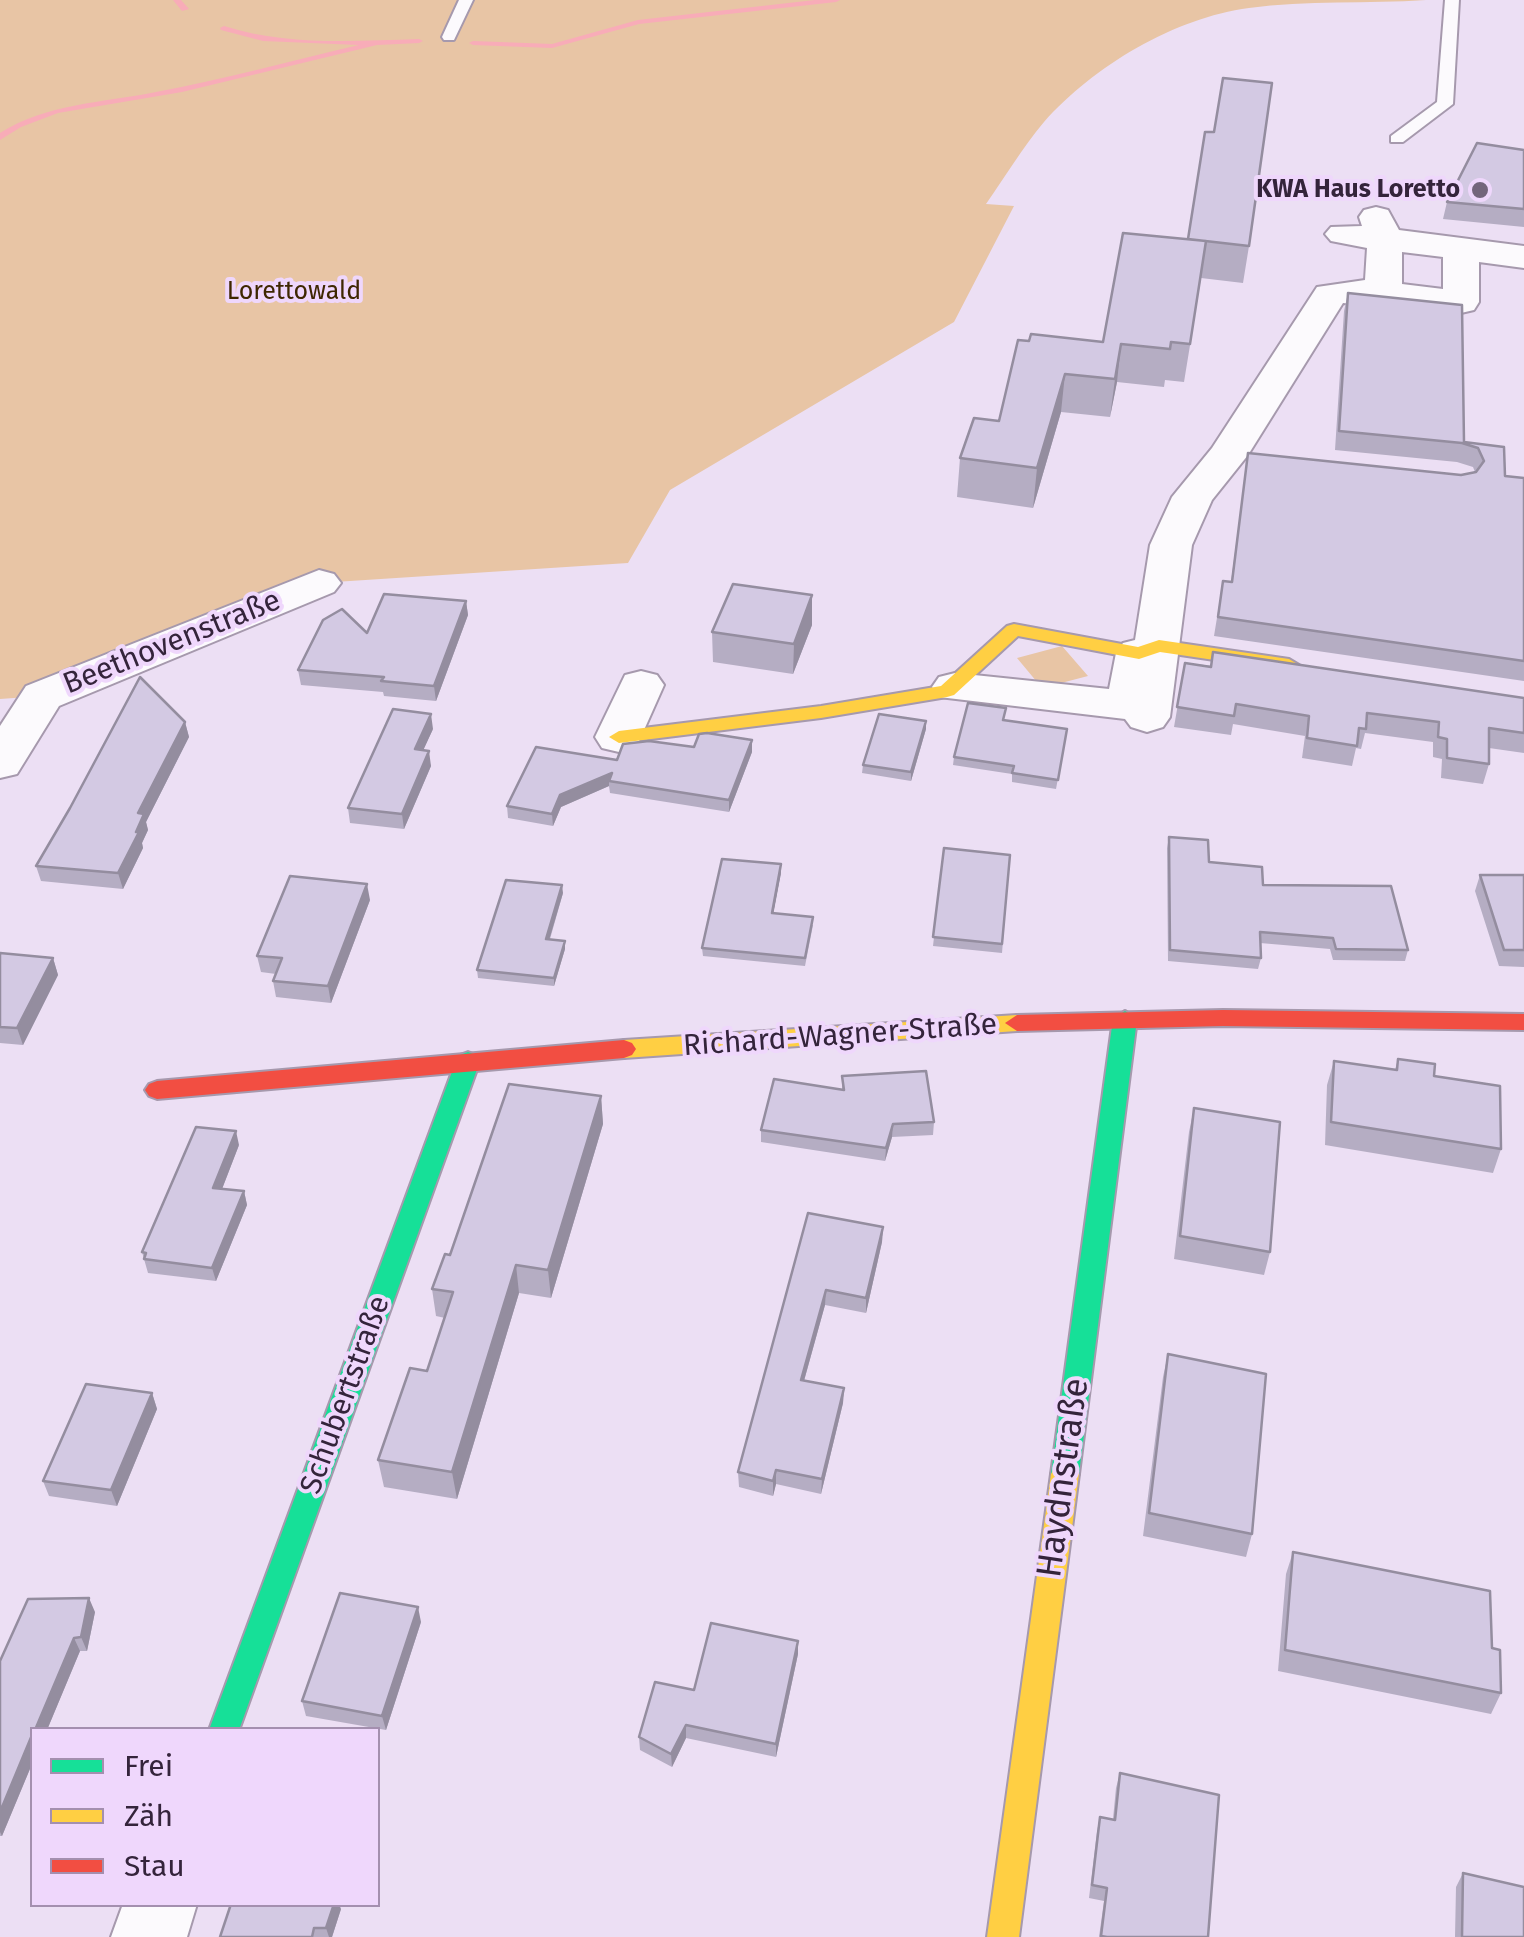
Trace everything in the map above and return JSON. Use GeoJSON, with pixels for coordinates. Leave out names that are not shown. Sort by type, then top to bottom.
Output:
{"type":"FeatureCollection","features":[{"type":"Feature","properties":{"kind":"street"},"geometry":{"type":"LineString","coordinates":[[1381,228],[1383,294]]}},
{"type":"Feature","properties":{"kind":"street"},"geometry":{"type":"LineString","coordinates":[[1343,234],[1381,228],[1461,250],[1524,257]]}},
{"type":"Feature","properties":{"kind":"street"},"geometry":{"type":"LineString","coordinates":[[619,736],[821,712],[955,687],[1128,705],[1149,649],[1171,545],[1193,497],[1247,457],[1330,294],[1353,290],[1461,302],[1461,250]]}},
{"type":"Feature","properties":{"kind":"street","name":"Beethovenstraße"},"geometry":{"type":"LineString","coordinates":[[0,762],[42,696],[319,582]]}},
{"type":"Feature","properties":{"kind":"street"},"geometry":{"type":"LineString","coordinates":[[955,687],[1014,630],[1309,668]]}},
{"type":"Feature","properties":{"kind":"street"},"geometry":{"type":"LineString","coordinates":[[1147,717],[1149,649]]}},
{"type":"Feature","properties":{"kind":"street"},"geometry":{"type":"LineString","coordinates":[[619,736],[641,685]]}},
{"type":"Feature","properties":{"kind":"street","name":"Richard-Wagner-Straße"},"geometry":{"type":"LineString","coordinates":[[157,1090],[468,1061],[1125,1019],[1524,1022]]}},
{"type":"Feature","properties":{"kind":"street","name":"Haydnstraße"},"geometry":{"type":"LineString","coordinates":[[1003,1937],[1125,1019]]}},
{"type":"Feature","properties":{"kind":"street","name":"Schubertstraße"},"geometry":{"type":"LineString","coordinates":[[225,1727],[468,1061]]}},
{"type":"Feature","properties":{"kind":"street"},"geometry":{"type":"LineString","coordinates":[[148,1937],[159,1907]]}},
{"type":"Feature","properties":{"kind":"lane"},"geometry":{"type":"LineString","coordinates":[[449,37],[466,0]]}},
{"type":"Feature","properties":{"kind":"lane"},"geometry":{"type":"LineString","coordinates":[[1397,139],[1445,104],[1452,0]]}},
{"type":"Feature","properties":{"kind":"green space","name":"Lorettowald"},"geometry":{"type":"Polygon","coordinates":[[[0,0],[1426,0],[1293,4],[1221,13],[1164,34],[1111,64],[1044,122],[986,204],[1014,206],[954,322],[670,490],[628,563],[319,583],[42,696],[0,699],[0,0]]]}},
{"type":"Feature","properties":{"kind":"green space"},"geometry":{"type":"Polygon","coordinates":[[[1062,646],[1088,676],[1042,688],[1017,658],[1062,646]]]}},
{"type":"Feature","properties":{"kind":"building"},"geometry":{"type":"Polygon","coordinates":[[[1223,78],[1272,83],[1249,246],[1188,239],[1205,132],[1214,132],[1223,78]]]}},
{"type":"Feature","properties":{"kind":"building"},"geometry":{"type":"Polygon","coordinates":[[[1477,143],[1524,150],[1524,209],[1447,202],[1477,143]]]}},
{"type":"Feature","properties":{"kind":"building"},"geometry":{"type":"Polygon","coordinates":[[[1123,233],[1206,241],[1190,344],[1171,342],[1170,349],[1121,344],[1115,379],[1065,374],[1037,468],[960,458],[974,418],[999,421],[1018,340],[1029,341],[1031,334],[1103,342],[1123,233]]]}},
{"type":"Feature","properties":{"kind":"building"},"geometry":{"type":"Polygon","coordinates":[[[1348,293],[1462,305],[1464,442],[1504,447],[1505,476],[1524,478],[1524,661],[1218,617],[1223,581],[1232,582],[1248,453],[1461,475],[1476,472],[1484,461],[1478,448],[1462,443],[1339,431],[1348,293]]]}},
{"type":"Feature","properties":{"kind":"building"},"geometry":{"type":"Polygon","coordinates":[[[733,584],[812,595],[794,644],[712,632],[733,584]]]}},
{"type":"Feature","properties":{"kind":"building"},"geometry":{"type":"Polygon","coordinates":[[[384,594],[466,601],[434,686],[381,681],[384,677],[298,670],[323,620],[342,609],[367,633],[384,594]]]}},
{"type":"Feature","properties":{"kind":"building"},"geometry":{"type":"Polygon","coordinates":[[[1213,652],[1524,698],[1524,733],[1489,728],[1489,764],[1447,758],[1447,739],[1438,737],[1439,722],[1367,713],[1366,729],[1359,728],[1357,746],[1307,738],[1309,716],[1236,704],[1234,716],[1177,707],[1185,663],[1211,667],[1213,652]]]}},
{"type":"Feature","properties":{"kind":"building"},"geometry":{"type":"Polygon","coordinates":[[[140,677],[185,722],[138,813],[144,814],[139,832],[118,873],[36,866],[70,808],[140,677]]]}},
{"type":"Feature","properties":{"kind":"building"},"geometry":{"type":"Polygon","coordinates":[[[968,703],[1006,708],[1003,720],[1067,729],[1058,780],[1012,773],[1014,766],[954,757],[968,703]]]}},
{"type":"Feature","properties":{"kind":"building"},"geometry":{"type":"Polygon","coordinates":[[[393,709],[431,714],[415,749],[429,751],[402,814],[348,808],[393,709]]]}},
{"type":"Feature","properties":{"kind":"building"},"geometry":{"type":"Polygon","coordinates":[[[879,714],[926,721],[911,772],[863,765],[879,714]]]}},
{"type":"Feature","properties":{"kind":"building"},"geometry":{"type":"Polygon","coordinates":[[[699,734],[752,740],[729,800],[609,781],[612,773],[560,795],[552,814],[507,806],[536,747],[617,760],[623,744],[649,741],[694,747],[699,734]]]}},
{"type":"Feature","properties":{"kind":"building"},"geometry":{"type":"Polygon","coordinates":[[[1169,837],[1208,840],[1209,862],[1262,867],[1263,885],[1391,886],[1408,950],[1336,949],[1333,938],[1260,932],[1261,958],[1170,950],[1169,837]]]}},
{"type":"Feature","properties":{"kind":"building"},"geometry":{"type":"Polygon","coordinates":[[[944,848],[1010,855],[1002,944],[933,937],[944,848]]]}},
{"type":"Feature","properties":{"kind":"building"},"geometry":{"type":"Polygon","coordinates":[[[722,859],[781,864],[772,913],[813,917],[805,958],[702,948],[722,859]]]}},
{"type":"Feature","properties":{"kind":"building"},"geometry":{"type":"Polygon","coordinates":[[[1480,875],[1524,875],[1524,950],[1504,950],[1480,875]]]}},
{"type":"Feature","properties":{"kind":"building"},"geometry":{"type":"Polygon","coordinates":[[[290,876],[367,884],[328,986],[273,981],[282,958],[257,956],[290,876]]]}},
{"type":"Feature","properties":{"kind":"building"},"geometry":{"type":"Polygon","coordinates":[[[506,880],[562,885],[546,939],[565,941],[554,978],[477,970],[506,880]]]}},
{"type":"Feature","properties":{"kind":"building"},"geometry":{"type":"Polygon","coordinates":[[[0,953],[53,958],[17,1028],[0,1027],[0,953]]]}},
{"type":"Feature","properties":{"kind":"building"},"geometry":{"type":"Polygon","coordinates":[[[1398,1059],[1435,1064],[1434,1076],[1500,1086],[1501,1149],[1331,1122],[1334,1061],[1397,1070],[1398,1059]]]}},
{"type":"Feature","properties":{"kind":"building"},"geometry":{"type":"Polygon","coordinates":[[[926,1071],[934,1122],[893,1124],[886,1148],[761,1130],[774,1079],[844,1090],[842,1076],[926,1071]]]}},
{"type":"Feature","properties":{"kind":"building"},"geometry":{"type":"Polygon","coordinates":[[[509,1084],[601,1096],[548,1270],[516,1265],[452,1472],[378,1460],[410,1368],[427,1371],[453,1292],[432,1289],[445,1254],[450,1255],[509,1084]]]}},
{"type":"Feature","properties":{"kind":"building"},"geometry":{"type":"Polygon","coordinates":[[[1194,1108],[1280,1122],[1270,1252],[1180,1236],[1194,1108]]]}},
{"type":"Feature","properties":{"kind":"building"},"geometry":{"type":"Polygon","coordinates":[[[196,1127],[236,1131],[213,1188],[244,1191],[212,1268],[144,1259],[146,1253],[142,1252],[196,1127]]]}},
{"type":"Feature","properties":{"kind":"building"},"geometry":{"type":"Polygon","coordinates":[[[808,1213],[883,1227],[866,1298],[826,1290],[801,1380],[844,1388],[822,1479],[776,1470],[773,1481],[738,1472],[808,1213]]]}},
{"type":"Feature","properties":{"kind":"building"},"geometry":{"type":"Polygon","coordinates":[[[1168,1354],[1266,1374],[1252,1534],[1149,1513],[1168,1354]]]}},
{"type":"Feature","properties":{"kind":"building"},"geometry":{"type":"Polygon","coordinates":[[[86,1384],[152,1393],[111,1490],[43,1481],[86,1384]]]}},
{"type":"Feature","properties":{"kind":"building"},"geometry":{"type":"Polygon","coordinates":[[[1293,1552],[1490,1591],[1492,1648],[1500,1650],[1501,1693],[1285,1650],[1293,1552]]]}},
{"type":"Feature","properties":{"kind":"building"},"geometry":{"type":"Polygon","coordinates":[[[340,1593],[418,1607],[382,1716],[302,1701],[340,1593]]]}},
{"type":"Feature","properties":{"kind":"building"},"geometry":{"type":"Polygon","coordinates":[[[89,1598],[81,1637],[74,1638],[36,1727],[30,1727],[30,1740],[0,1812],[0,1661],[28,1599],[89,1598]]]}},
{"type":"Feature","properties":{"kind":"building"},"geometry":{"type":"Polygon","coordinates":[[[711,1623],[798,1641],[776,1744],[686,1725],[671,1754],[639,1737],[655,1682],[694,1690],[711,1623]]]}},
{"type":"Feature","properties":{"kind":"building"},"geometry":{"type":"Polygon","coordinates":[[[1120,1773],[1219,1795],[1208,1937],[1101,1936],[1107,1888],[1092,1885],[1100,1817],[1115,1820],[1120,1773]]]}},
{"type":"Feature","properties":{"kind":"building"},"geometry":{"type":"Polygon","coordinates":[[[1463,1873],[1524,1887],[1524,1937],[1462,1937],[1463,1873]]]}},
{"type":"Feature","properties":{"kind":"building"},"geometry":{"type":"Polygon","coordinates":[[[230,1907],[333,1907],[326,1928],[314,1928],[312,1937],[220,1937],[230,1907]]]}},
{"type":"Feature","properties":{"kind":"waterway"},"geometry":{"type":"LineString","coordinates":[[177,0],[185,9]]}},
{"type":"Feature","properties":{"kind":"waterway"},"geometry":{"type":"LineString","coordinates":[[473,43],[552,46],[638,22],[836,0]]}},
{"type":"Feature","properties":{"kind":"waterway"},"geometry":{"type":"LineString","coordinates":[[224,28],[290,41],[419,41]]}},
{"type":"Feature","properties":{"kind":"waterway"},"geometry":{"type":"LineString","coordinates":[[0,137],[55,111],[155,95],[374,44]]}},
{"type":"Feature","properties":{"kind":"traffic: fast"},"geometry":{"type":"LineString","coordinates":[[1065,1474],[1125,1019]]}},
{"type":"Feature","properties":{"kind":"traffic: fast"},"geometry":{"type":"LineString","coordinates":[[225,1727],[468,1061]]}},
{"type":"Feature","properties":{"kind":"traffic: slow"},"geometry":{"type":"LineString","coordinates":[[619,737],[821,712],[947,691],[1014,630],[1139,653],[1159,646],[1289,665]]}},
{"type":"Feature","properties":{"kind":"traffic: slow"},"geometry":{"type":"LineString","coordinates":[[624,1049],[1017,1023]]}},
{"type":"Feature","properties":{"kind":"traffic: slow"},"geometry":{"type":"LineString","coordinates":[[1003,1937],[1065,1474]]}},
{"type":"Feature","properties":{"kind":"traffic: jam"},"geometry":{"type":"LineString","coordinates":[[1017,1023],[1223,1018],[1524,1022]]}},
{"type":"Feature","properties":{"kind":"traffic: jam"},"geometry":{"type":"LineString","coordinates":[[157,1090],[624,1049]]}},
{"type":"Feature","properties":{"kind":"place","name":"KWA Haus Loretto"},"geometry":{"type":"Point","coordinates":[1480,190]}}]}
